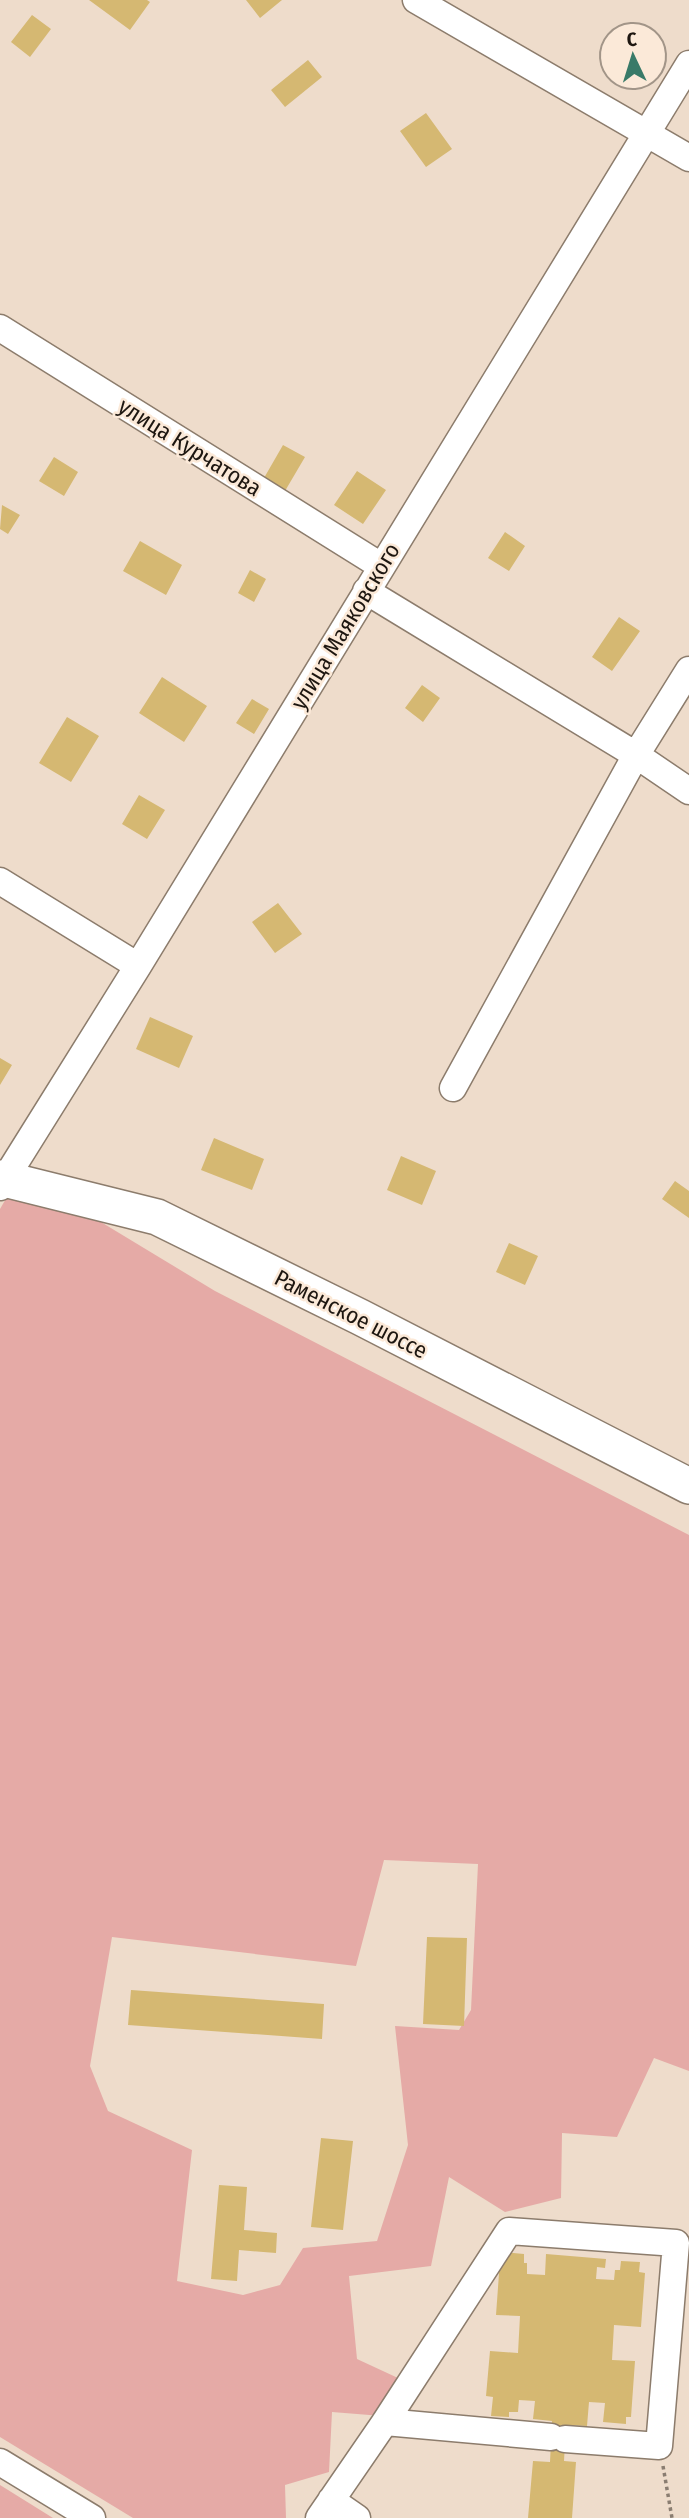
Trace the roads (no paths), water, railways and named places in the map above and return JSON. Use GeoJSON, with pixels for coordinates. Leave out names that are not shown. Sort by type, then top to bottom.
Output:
{"type":"FeatureCollection","features":[{"type":"Feature","properties":{"kind":"main road","name":"Раменское шоссе"},"geometry":{"type":"LineString","coordinates":[[2,1181],[157,1217],[360,1317],[689,1486]]}},
{"type":"Feature","properties":{"kind":"street"},"geometry":{"type":"LineString","coordinates":[[416,0],[689,158]]}},
{"type":"Feature","properties":{"kind":"street","name":"улица Маяковского"},"geometry":{"type":"LineString","coordinates":[[2,1181],[138,966],[689,64]]}},
{"type":"Feature","properties":{"kind":"street","name":"улица Курчатова"},"geometry":{"type":"LineString","coordinates":[[0,327],[381,566]]}},
{"type":"Feature","properties":{"kind":"street"},"geometry":{"type":"LineString","coordinates":[[366,591],[636,755],[689,791]]}},
{"type":"Feature","properties":{"kind":"street"},"geometry":{"type":"LineString","coordinates":[[453,1088],[636,755],[689,670]]}},
{"type":"Feature","properties":{"kind":"street"},"geometry":{"type":"LineString","coordinates":[[0,881],[138,966]]}},
{"type":"Feature","properties":{"kind":"street"},"geometry":{"type":"LineString","coordinates":[[357,2518],[325,2509],[509,2231],[676,2243],[659,2446],[385,2422]]}},
{"type":"Feature","properties":{"kind":"street"},"geometry":{"type":"LineString","coordinates":[[0,2462],[93,2518]]}}]}
